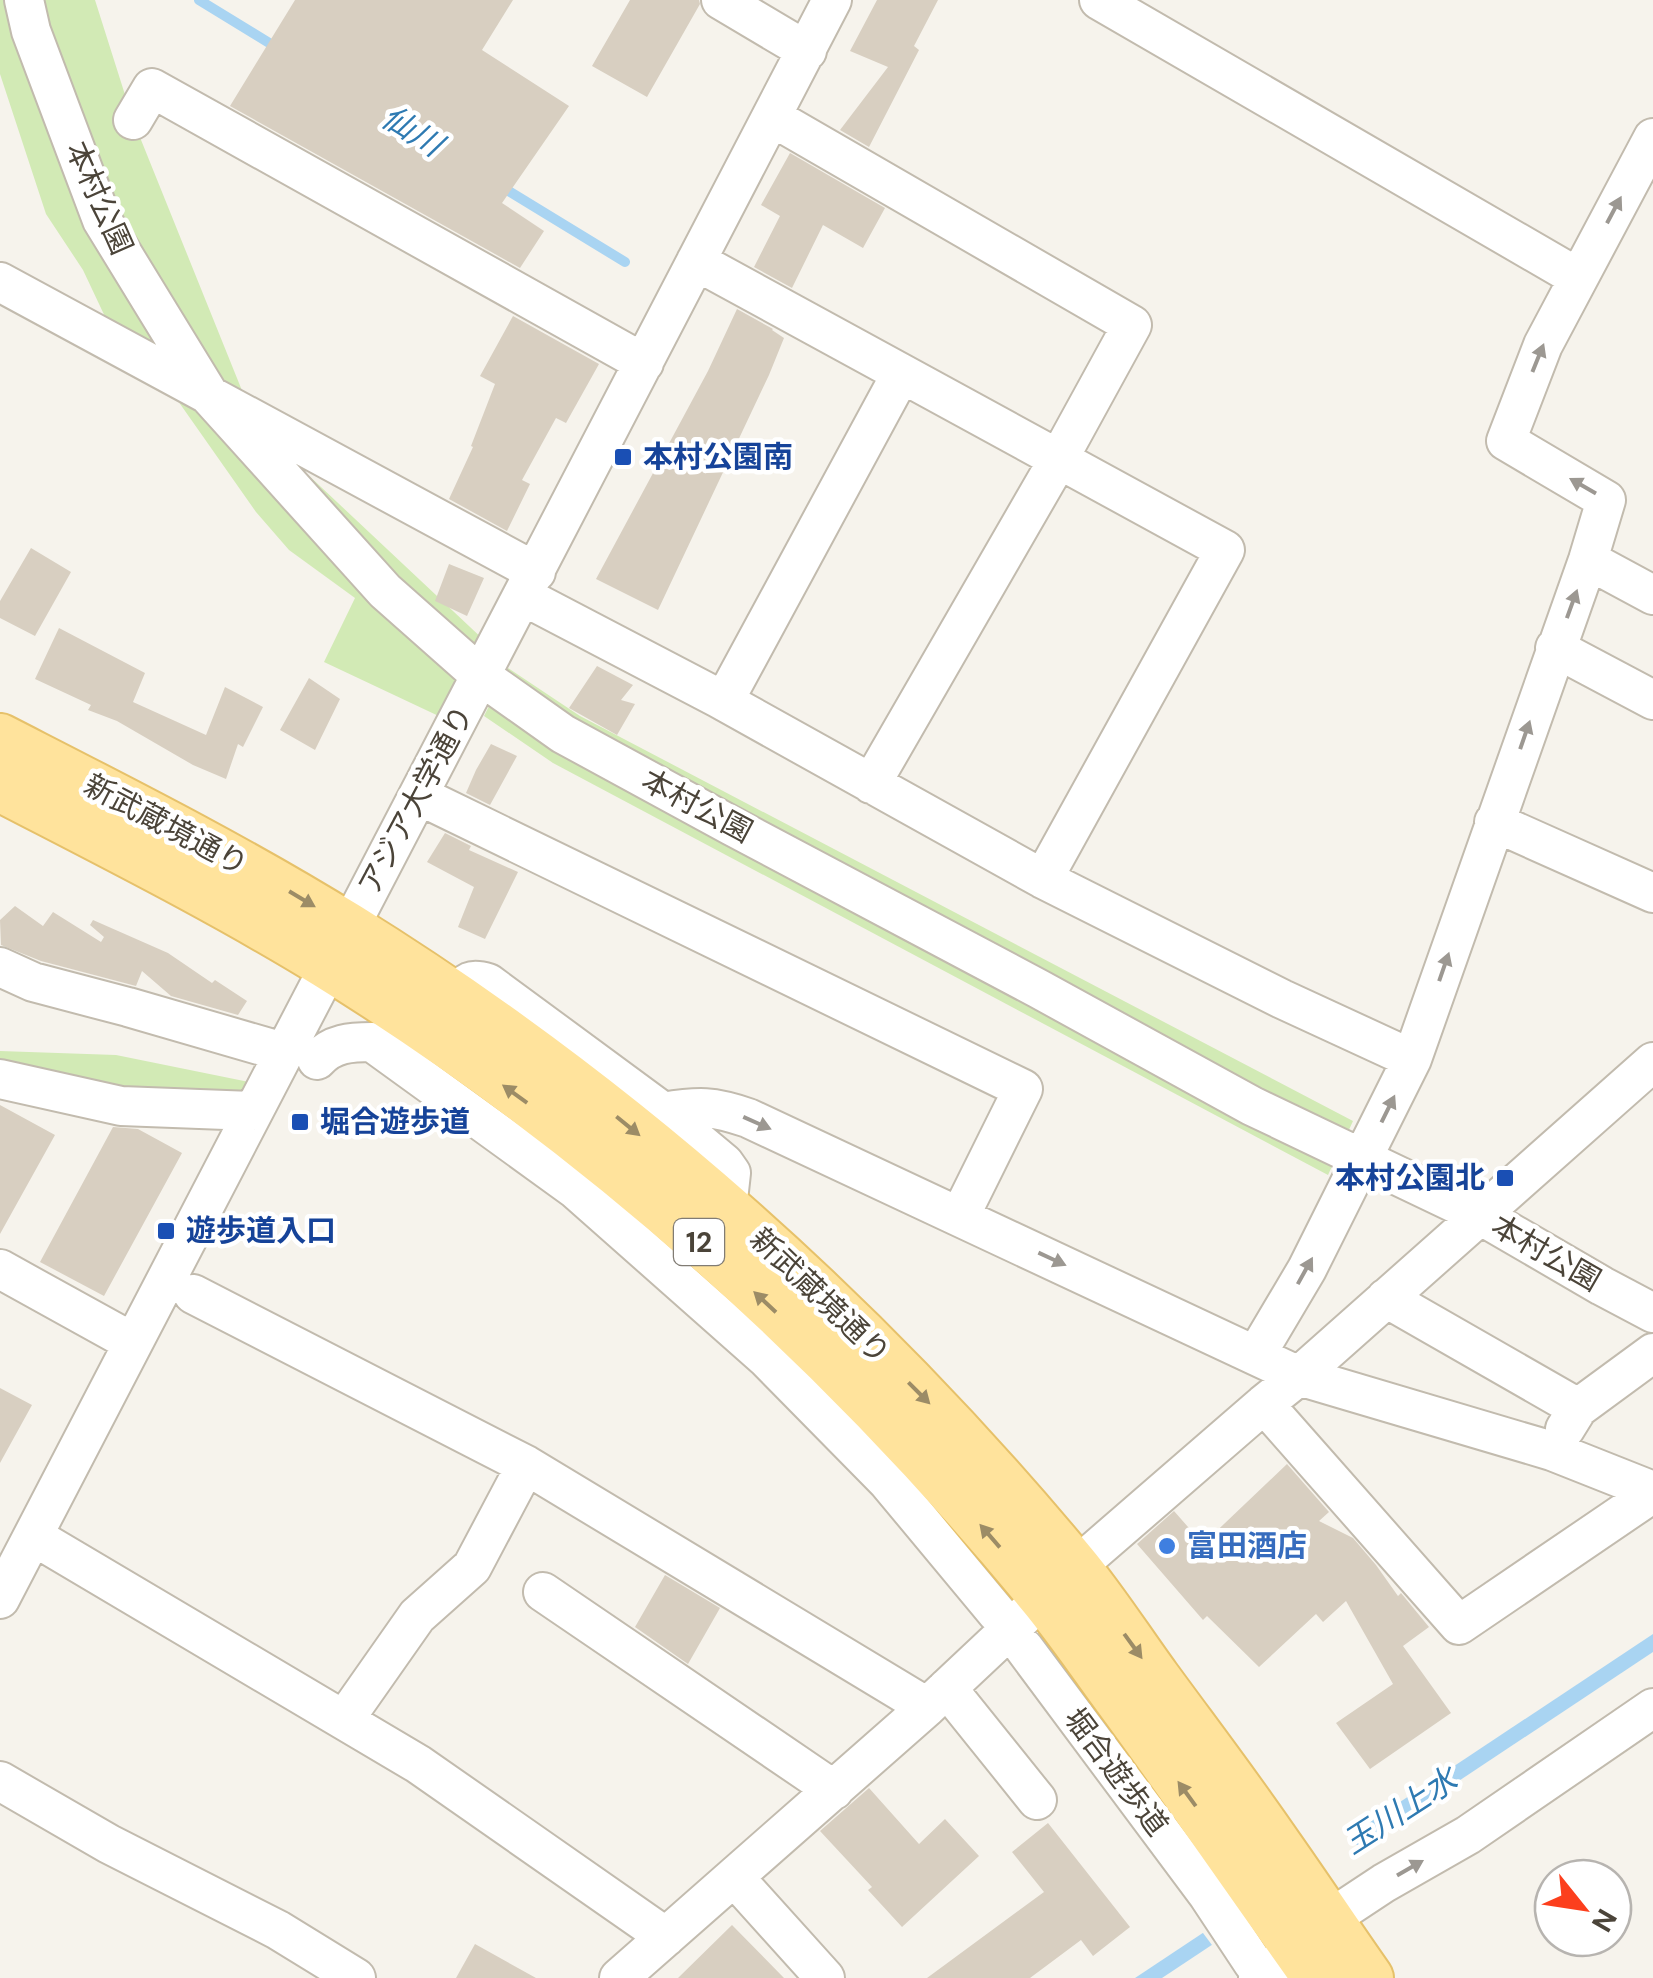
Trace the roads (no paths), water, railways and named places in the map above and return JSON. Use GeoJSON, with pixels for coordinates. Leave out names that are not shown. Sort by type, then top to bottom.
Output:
{"type":"FeatureCollection","features":[{"type":"Feature","properties":{"kind":"main road","name":"新武蔵境通り"},"geometry":{"type":"LineString","coordinates":[[0,738],[152,814],[281,886],[339,947],[453,1050],[570,1135],[710,1252],[855,1389],[943,1483],[1060,1582]]}},
{"type":"Feature","properties":{"kind":"main road","name":"新武蔵境通り"},"geometry":{"type":"LineString","coordinates":[[0,787],[224,903],[454,997],[606,1108],[719,1201],[921,1394],[1060,1582],[1294,1948],[1369,1978]]}},
{"type":"Feature","properties":{"kind":"street","name":"本村公園"},"geometry":{"type":"LineString","coordinates":[[24,0],[102,220],[211,398],[386,591],[481,676],[563,734],[1252,1106],[1480,1215],[1653,1313]]}},
{"type":"Feature","properties":{"kind":"street"},"geometry":{"type":"LineString","coordinates":[[722,0],[806,50]]}},
{"type":"Feature","properties":{"kind":"street","name":"アジア大学通り"},"geometry":{"type":"LineString","coordinates":[[0,1599],[252,1111],[300,1056],[339,947],[832,0]]}},
{"type":"Feature","properties":{"kind":"street"},"geometry":{"type":"LineString","coordinates":[[1099,0],[1577,277]]}},
{"type":"Feature","properties":{"kind":"street"},"geometry":{"type":"LineString","coordinates":[[133,120],[152,88],[644,363]]}},
{"type":"Feature","properties":{"kind":"street"},"geometry":{"type":"LineString","coordinates":[[772,117],[1132,325],[871,784]]}},
{"type":"Feature","properties":{"kind":"street"},"geometry":{"type":"LineString","coordinates":[[1256,1355],[1307,1269],[1412,1059],[1588,560],[1606,500],[1506,441],[1543,345],[1652,141]]}},
{"type":"Feature","properties":{"kind":"street"},"geometry":{"type":"LineString","coordinates":[[696,261],[1225,550],[1043,879]]}},
{"type":"Feature","properties":{"kind":"street"},"geometry":{"type":"LineString","coordinates":[[0,282],[211,398],[724,701],[1043,879],[1282,999],[1412,1059]]}},
{"type":"Feature","properties":{"kind":"street"},"geometry":{"type":"LineString","coordinates":[[724,701],[901,374]]}},
{"type":"Feature","properties":{"kind":"street"},"geometry":{"type":"LineString","coordinates":[[1588,560],[1653,595]]}},
{"type":"Feature","properties":{"kind":"street"},"geometry":{"type":"LineString","coordinates":[[1555,648],[1653,700]]}},
{"type":"Feature","properties":{"kind":"street"},"geometry":{"type":"LineString","coordinates":[[420,796],[1023,1088],[960,1216]]}},
{"type":"Feature","properties":{"kind":"street"},"geometry":{"type":"LineString","coordinates":[[1494,822],[1653,893]]}},
{"type":"Feature","properties":{"kind":"street"},"geometry":{"type":"LineString","coordinates":[[0,967],[33,982],[300,1056],[348,1042],[372,1042],[575,1189],[766,1358],[888,1482],[998,1613]]}},
{"type":"Feature","properties":{"kind":"street"},"geometry":{"type":"LineString","coordinates":[[454,997],[466,983],[476,979],[488,982],[663,1112],[731,1173],[729,1190],[719,1201]]}},
{"type":"Feature","properties":{"kind":"street"},"geometry":{"type":"LineString","coordinates":[[620,1978],[834,1790],[1060,1582],[1653,1062]]}},
{"type":"Feature","properties":{"kind":"street"},"geometry":{"type":"LineString","coordinates":[[0,1078],[121,1106],[252,1111]]}},
{"type":"Feature","properties":{"kind":"street"},"geometry":{"type":"LineString","coordinates":[[663,1112],[697,1106],[748,1118],[1299,1376],[1552,1451],[1653,1492]]}},
{"type":"Feature","properties":{"kind":"street"},"geometry":{"type":"LineString","coordinates":[[0,1269],[132,1342]]}},
{"type":"Feature","properties":{"kind":"street"},"geometry":{"type":"LineString","coordinates":[[193,1294],[526,1466],[937,1697],[1037,1800]]}},
{"type":"Feature","properties":{"kind":"street"},"geometry":{"type":"LineString","coordinates":[[1386,1298],[1578,1408]]}},
{"type":"Feature","properties":{"kind":"street"},"geometry":{"type":"LineString","coordinates":[[1552,1451],[1578,1408],[1653,1353]]}},
{"type":"Feature","properties":{"kind":"street"},"geometry":{"type":"LineString","coordinates":[[1264,1404],[1459,1625],[1653,1492]]}},
{"type":"Feature","properties":{"kind":"street"},"geometry":{"type":"LineString","coordinates":[[344,1720],[416,1616],[472,1566],[526,1466]]}},
{"type":"Feature","properties":{"kind":"street"},"geometry":{"type":"LineString","coordinates":[[33,1536],[418,1764],[666,1938]]}},
{"type":"Feature","properties":{"kind":"street"},"geometry":{"type":"LineString","coordinates":[[543,1592],[834,1790]]}},
{"type":"Feature","properties":{"kind":"street","name":"堀合遊歩道"},"geometry":{"type":"LineString","coordinates":[[1024,1648],[1243,1872]]}},
{"type":"Feature","properties":{"kind":"street"},"geometry":{"type":"LineString","coordinates":[[1294,1948],[1384,1883],[1468,1835],[1653,1708]]}},
{"type":"Feature","properties":{"kind":"street"},"geometry":{"type":"LineString","coordinates":[[0,1782],[108,1844],[278,1930],[356,1978]]}},
{"type":"Feature","properties":{"kind":"street"},"geometry":{"type":"LineString","coordinates":[[734,1877],[825,1978]]}},
{"type":"Feature","properties":{"kind":"water","name":"玉川上水"},"geometry":{"type":"Polygon","coordinates":[[[1653,1634],[1653,1652],[1162,1978],[1135,1978],[1653,1634]]]}},
{"type":"Feature","properties":{"kind":"waterway","name":"仙川"},"geometry":{"type":"LineString","coordinates":[[199,0],[279,49]]}},
{"type":"Feature","properties":{"kind":"waterway","name":"仙川"},"geometry":{"type":"LineString","coordinates":[[502,187],[625,262]]}},
{"type":"Feature","properties":{"kind":"place","name":"本村公園南"},"geometry":{"type":"Point","coordinates":[623,457]}},
{"type":"Feature","properties":{"kind":"place","name":"堀合遊歩道"},"geometry":{"type":"Point","coordinates":[300,1122]}},
{"type":"Feature","properties":{"kind":"place","name":"本村公園北"},"geometry":{"type":"Point","coordinates":[1505,1178]}},
{"type":"Feature","properties":{"kind":"place","name":"遊歩道入口"},"geometry":{"type":"Point","coordinates":[166,1231]}},
{"type":"Feature","properties":{"kind":"place","name":"富田酒店"},"geometry":{"type":"Point","coordinates":[1167,1546]}}]}
